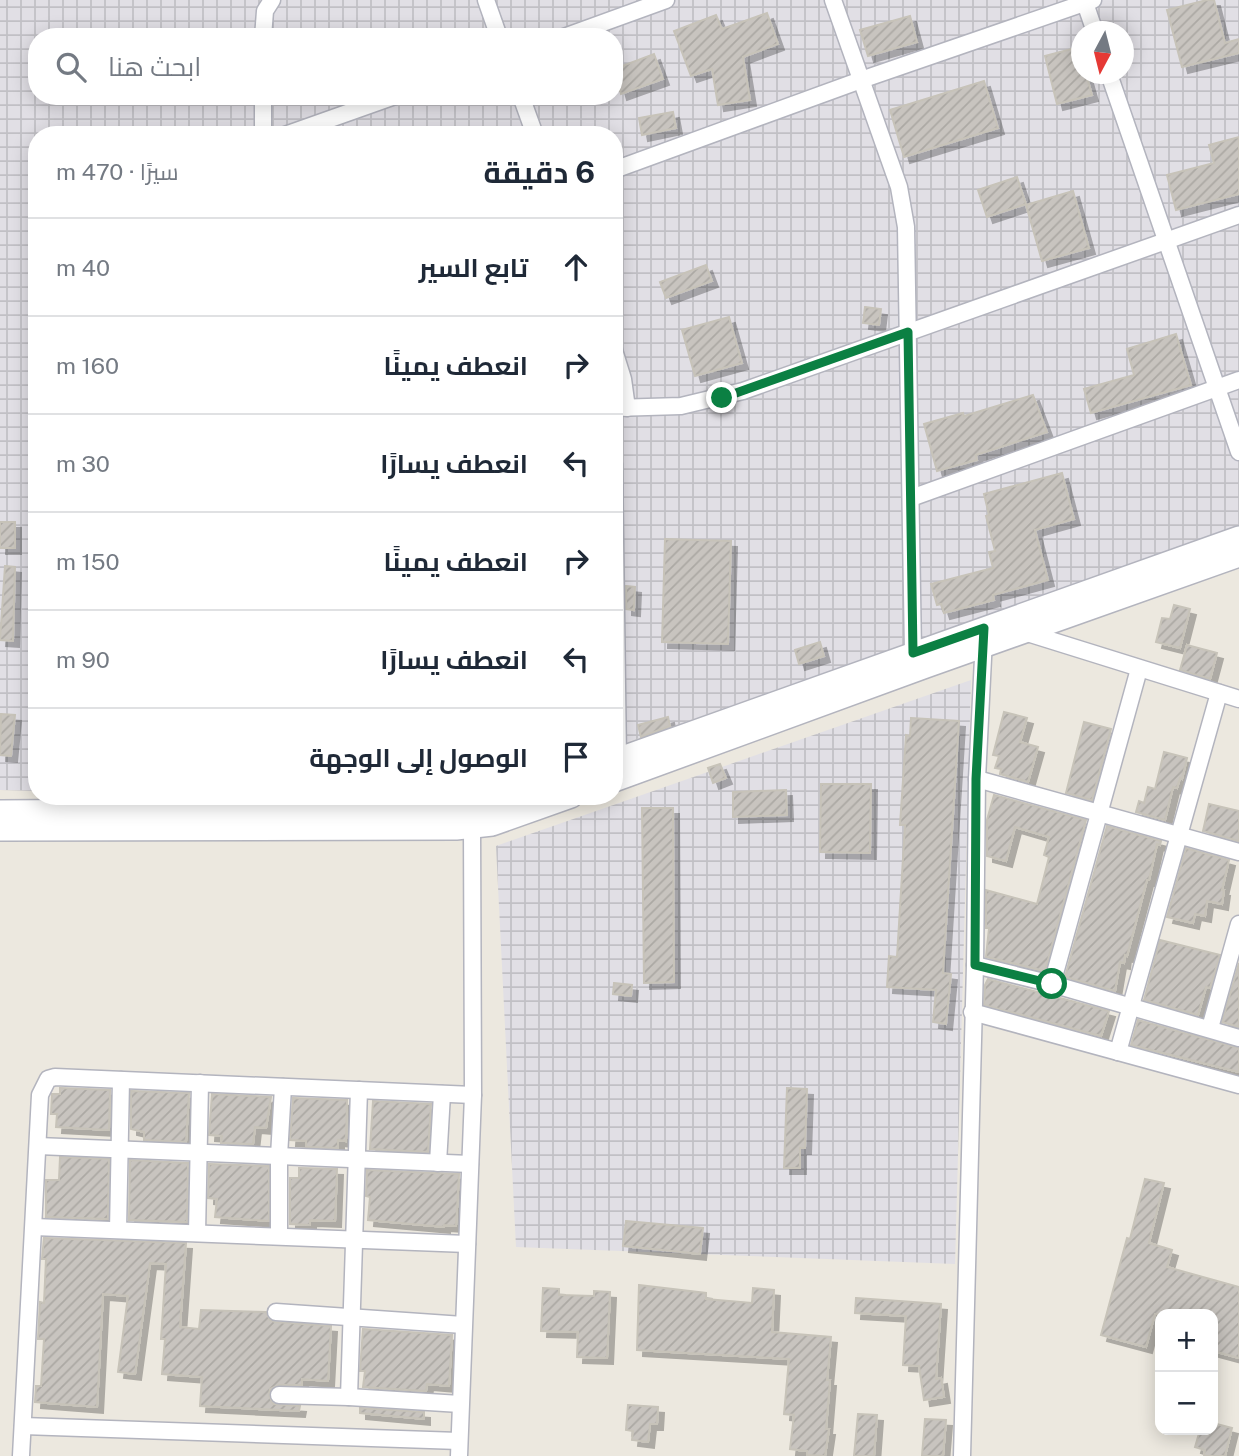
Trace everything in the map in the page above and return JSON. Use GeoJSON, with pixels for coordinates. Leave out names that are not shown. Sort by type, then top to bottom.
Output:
{"type":"FeatureCollection","features":[{"type":"Feature","properties":{"kind":"main road"},"geometry":{"type":"LineString","coordinates":[[623,765],[1015,626],[1239,538]]}},
{"type":"Feature","properties":{"kind":"main road"},"geometry":{"type":"LineString","coordinates":[[1015,626],[1239,555]]}},
{"type":"Feature","properties":{"kind":"main road"},"geometry":{"type":"LineString","coordinates":[[623,764],[913,653],[984,637]]}},
{"type":"Feature","properties":{"kind":"main road"},"geometry":{"type":"LineString","coordinates":[[0,812],[93,805]]}},
{"type":"Feature","properties":{"kind":"main road"},"geometry":{"type":"LineString","coordinates":[[176,805],[456,809],[492,805]]}},
{"type":"Feature","properties":{"kind":"main road"},"geometry":{"type":"LineString","coordinates":[[0,829],[472,827],[509,819],[547,805]]}},
{"type":"Feature","properties":{"kind":"street"},"geometry":{"type":"LineString","coordinates":[[264,28],[265,11],[272,0]]}},
{"type":"Feature","properties":{"kind":"street"},"geometry":{"type":"LineString","coordinates":[[486,0],[496,28]]}},
{"type":"Feature","properties":{"kind":"street"},"geometry":{"type":"LineString","coordinates":[[589,28],[666,0]]}},
{"type":"Feature","properties":{"kind":"street"},"geometry":{"type":"LineString","coordinates":[[833,0],[903,207],[907,246],[913,653]]}},
{"type":"Feature","properties":{"kind":"street"},"geometry":{"type":"LineString","coordinates":[[623,167],[1087,1],[1092,21]]}},
{"type":"Feature","properties":{"kind":"street"},"geometry":{"type":"LineString","coordinates":[[1112,84],[1239,452]]}},
{"type":"Feature","properties":{"kind":"street"},"geometry":{"type":"LineString","coordinates":[[263,105],[263,126]]}},
{"type":"Feature","properties":{"kind":"street"},"geometry":{"type":"LineString","coordinates":[[310,126],[370,105]]}},
{"type":"Feature","properties":{"kind":"street"},"geometry":{"type":"LineString","coordinates":[[524,105],[533,126]]}},
{"type":"Feature","properties":{"kind":"street"},"geometry":{"type":"LineString","coordinates":[[623,408],[681,406],[722,398],[1239,215]]}},
{"type":"Feature","properties":{"kind":"street"},"geometry":{"type":"LineString","coordinates":[[911,498],[1239,380]]}},
{"type":"Feature","properties":{"kind":"street"},"geometry":{"type":"LineString","coordinates":[[1015,626],[1139,669],[1239,699]]}},
{"type":"Feature","properties":{"kind":"street"},"geometry":{"type":"LineString","coordinates":[[962,1456],[975,965],[976,779],[984,637]]}},
{"type":"Feature","properties":{"kind":"street"},"geometry":{"type":"LineString","coordinates":[[1052,984],[1139,669]]}},
{"type":"Feature","properties":{"kind":"street"},"geometry":{"type":"LineString","coordinates":[[1118,1052],[1219,693]]}},
{"type":"Feature","properties":{"kind":"street"},"geometry":{"type":"LineString","coordinates":[[976,779],[1239,852]]}},
{"type":"Feature","properties":{"kind":"street"},"geometry":{"type":"LineString","coordinates":[[23,1426],[459,1448],[473,1095],[472,827]]}},
{"type":"Feature","properties":{"kind":"street"},"geometry":{"type":"LineString","coordinates":[[1210,1028],[1239,924]]}},
{"type":"Feature","properties":{"kind":"street"},"geometry":{"type":"LineString","coordinates":[[975,965],[1052,984],[1239,1038]]}},
{"type":"Feature","properties":{"kind":"street"},"geometry":{"type":"LineString","coordinates":[[972,1012],[1239,1085]]}},
{"type":"Feature","properties":{"kind":"street"},"geometry":{"type":"LineString","coordinates":[[21,1456],[40,1095],[48,1079],[55,1077],[473,1095]]}},
{"type":"Feature","properties":{"kind":"street"},"geometry":{"type":"LineString","coordinates":[[118,1230],[121,1080]]}},
{"type":"Feature","properties":{"kind":"street"},"geometry":{"type":"LineString","coordinates":[[197,1233],[200,1083]]}},
{"type":"Feature","properties":{"kind":"street"},"geometry":{"type":"LineString","coordinates":[[279,1236],[279,1156],[283,1087]]}},
{"type":"Feature","properties":{"kind":"street"},"geometry":{"type":"LineString","coordinates":[[349,1397],[359,1090]]}},
{"type":"Feature","properties":{"kind":"street"},"geometry":{"type":"LineString","coordinates":[[438,1163],[442,1094]]}},
{"type":"Feature","properties":{"kind":"street"},"geometry":{"type":"LineString","coordinates":[[38,1146],[470,1164]]}},
{"type":"Feature","properties":{"kind":"street"},"geometry":{"type":"LineString","coordinates":[[33,1227],[467,1244]]}},
{"type":"Feature","properties":{"kind":"street"},"geometry":{"type":"LineString","coordinates":[[276,1312],[463,1325]]}},
{"type":"Feature","properties":{"kind":"street"},"geometry":{"type":"LineString","coordinates":[[279,1395],[460,1404]]}},
{"type":"Feature","properties":{"kind":"shaded area"},"geometry":{"type":"Polygon","coordinates":[[[0,0],[1239,0],[1239,527],[623,744],[623,126],[28,126],[28,791],[0,790],[0,0]]]}},
{"type":"Feature","properties":{"kind":"shaded area"},"geometry":{"type":"Polygon","coordinates":[[[971,680],[955,1264],[516,1247],[496,846],[613,805],[623,805],[623,802],[971,680]]]}},
{"type":"Feature","properties":{"kind":"building"},"geometry":{"type":"Polygon","coordinates":[[[1214,0],[1225,43],[1239,39],[1239,53],[1182,67],[1167,10],[1214,0]]]}},
{"type":"Feature","properties":{"kind":"building"},"geometry":{"type":"Polygon","coordinates":[[[767,13],[778,44],[743,57],[750,100],[718,105],[712,69],[691,76],[674,31],[716,15],[722,29],[767,13]]]}},
{"type":"Feature","properties":{"kind":"building"},"geometry":{"type":"Polygon","coordinates":[[[910,16],[917,42],[868,56],[860,30],[910,16]]]}},
{"type":"Feature","properties":{"kind":"building"},"geometry":{"type":"Polygon","coordinates":[[[1071,49],[1071,84],[1089,84],[1092,95],[1057,104],[1045,56],[1071,49]]]}},
{"type":"Feature","properties":{"kind":"building"},"geometry":{"type":"Polygon","coordinates":[[[654,54],[663,79],[623,93],[623,66],[654,54]]]}},
{"type":"Feature","properties":{"kind":"building"},"geometry":{"type":"Polygon","coordinates":[[[984,81],[998,128],[904,157],[890,110],[984,81]]]}},
{"type":"Feature","properties":{"kind":"building"},"geometry":{"type":"Polygon","coordinates":[[[673,112],[676,128],[642,135],[639,118],[673,112]]]}},
{"type":"Feature","properties":{"kind":"building"},"geometry":{"type":"Polygon","coordinates":[[[1239,137],[1239,194],[1176,210],[1167,175],[1214,163],[1209,145],[1239,137]]]}},
{"type":"Feature","properties":{"kind":"building"},"geometry":{"type":"Polygon","coordinates":[[[1017,177],[1026,204],[987,217],[978,190],[1017,177]]]}},
{"type":"Feature","properties":{"kind":"building"},"geometry":{"type":"Polygon","coordinates":[[[1073,191],[1089,248],[1042,261],[1026,205],[1073,191]]]}},
{"type":"Feature","properties":{"kind":"building"},"geometry":{"type":"Polygon","coordinates":[[[706,265],[712,281],[666,298],[660,282],[706,265]]]}},
{"type":"Feature","properties":{"kind":"building"},"geometry":{"type":"Polygon","coordinates":[[[865,307],[881,309],[879,325],[863,323],[865,307]]]}},
{"type":"Feature","properties":{"kind":"building"},"geometry":{"type":"Polygon","coordinates":[[[729,317],[742,363],[695,376],[682,330],[729,317]]]}},
{"type":"Feature","properties":{"kind":"building"},"geometry":{"type":"Polygon","coordinates":[[[1176,334],[1191,385],[1091,413],[1084,389],[1134,375],[1127,349],[1176,334]]]}},
{"type":"Feature","properties":{"kind":"building"},"geometry":{"type":"Polygon","coordinates":[[[1033,395],[1047,432],[976,455],[977,460],[937,471],[924,424],[963,413],[964,416],[1033,395]]]}},
{"type":"Feature","properties":{"kind":"building"},"geometry":{"type":"Polygon","coordinates":[[[1062,473],[1074,519],[1035,530],[1048,580],[993,595],[994,600],[944,613],[941,604],[937,605],[931,584],[993,568],[989,552],[995,551],[986,516],[989,515],[984,494],[1062,473]]]}},
{"type":"Feature","properties":{"kind":"building"},"geometry":{"type":"Polygon","coordinates":[[[0,522],[15,522],[15,548],[0,548],[0,522]]]}},
{"type":"Feature","properties":{"kind":"building"},"geometry":{"type":"Polygon","coordinates":[[[665,539],[731,541],[728,644],[662,642],[665,539]]]}},
{"type":"Feature","properties":{"kind":"building"},"geometry":{"type":"Polygon","coordinates":[[[5,566],[15,567],[13,641],[0,640],[5,566]]]}},
{"type":"Feature","properties":{"kind":"building"},"geometry":{"type":"Polygon","coordinates":[[[626,586],[635,587],[634,610],[626,609],[626,586]]]}},
{"type":"Feature","properties":{"kind":"building"},"geometry":{"type":"Polygon","coordinates":[[[1174,605],[1190,609],[1180,648],[1156,642],[1162,618],[1170,619],[1174,605]]]}},
{"type":"Feature","properties":{"kind":"building"},"geometry":{"type":"Polygon","coordinates":[[[820,642],[824,656],[799,664],[795,650],[820,642]]]}},
{"type":"Feature","properties":{"kind":"building"},"geometry":{"type":"Polygon","coordinates":[[[1187,645],[1217,653],[1210,679],[1180,670],[1187,645]]]}},
{"type":"Feature","properties":{"kind":"building"},"geometry":{"type":"Polygon","coordinates":[[[1004,712],[1027,718],[1020,742],[1038,747],[1028,782],[1000,774],[1001,769],[995,768],[999,756],[993,755],[1004,712]]]}},
{"type":"Feature","properties":{"kind":"building"},"geometry":{"type":"Polygon","coordinates":[[[1,714],[15,715],[11,756],[0,755],[1,714]]]}},
{"type":"Feature","properties":{"kind":"building"},"geometry":{"type":"Polygon","coordinates":[[[668,717],[670,726],[641,737],[638,725],[668,717]]]}},
{"type":"Feature","properties":{"kind":"building"},"geometry":{"type":"Polygon","coordinates":[[[911,718],[959,721],[943,973],[951,974],[946,1024],[933,1022],[936,990],[887,987],[889,956],[897,957],[905,825],[900,825],[906,735],[910,736],[911,718]]]}},
{"type":"Feature","properties":{"kind":"building"},"geometry":{"type":"Polygon","coordinates":[[[1084,722],[1111,729],[1092,800],[1066,793],[1084,722]]]}},
{"type":"Feature","properties":{"kind":"building"},"geometry":{"type":"Polygon","coordinates":[[[1164,752],[1187,758],[1182,779],[1180,778],[1177,788],[1173,787],[1165,820],[1136,812],[1139,801],[1144,803],[1148,787],[1155,789],[1164,752]]]}},
{"type":"Feature","properties":{"kind":"building"},"geometry":{"type":"Polygon","coordinates":[[[720,764],[726,778],[713,783],[708,768],[720,764]]]}},
{"type":"Feature","properties":{"kind":"building"},"geometry":{"type":"Polygon","coordinates":[[[821,784],[871,784],[870,853],[820,852],[821,784]]]}},
{"type":"Feature","properties":{"kind":"building"},"geometry":{"type":"Polygon","coordinates":[[[786,790],[787,815],[733,817],[733,792],[786,790]]]}},
{"type":"Feature","properties":{"kind":"building"},"geometry":{"type":"Polygon","coordinates":[[[994,795],[1086,820],[1045,971],[986,957],[989,928],[986,928],[986,890],[1037,904],[1049,857],[1044,855],[1049,837],[1015,827],[1006,861],[987,856],[987,820],[994,795]]]}},
{"type":"Feature","properties":{"kind":"building"},"geometry":{"type":"Polygon","coordinates":[[[1209,804],[1239,811],[1239,841],[1203,831],[1209,804]]]}},
{"type":"Feature","properties":{"kind":"building"},"geometry":{"type":"Polygon","coordinates":[[[642,808],[673,808],[674,982],[644,983],[642,808]]]}},
{"type":"Feature","properties":{"kind":"building"},"geometry":{"type":"Polygon","coordinates":[[[1107,826],[1161,841],[1160,845],[1157,844],[1127,956],[1125,955],[1124,963],[1120,962],[1115,991],[1065,977],[1107,826]]]}},
{"type":"Feature","properties":{"kind":"building"},"geometry":{"type":"Polygon","coordinates":[[[1186,848],[1229,860],[1222,890],[1222,904],[1207,901],[1205,916],[1195,914],[1193,923],[1167,917],[1186,848]]]}},
{"type":"Feature","properties":{"kind":"building"},"geometry":{"type":"Polygon","coordinates":[[[1160,940],[1220,955],[1210,988],[1206,987],[1198,1015],[1144,1000],[1160,940]]]}},
{"type":"Feature","properties":{"kind":"building"},"geometry":{"type":"Polygon","coordinates":[[[1239,963],[1239,1027],[1222,1022],[1239,963]]]}},
{"type":"Feature","properties":{"kind":"building"},"geometry":{"type":"Polygon","coordinates":[[[988,979],[1109,1011],[1101,1036],[984,1005],[988,979]]]}},
{"type":"Feature","properties":{"kind":"building"},"geometry":{"type":"Polygon","coordinates":[[[614,983],[632,985],[631,996],[613,994],[614,983]]]}},
{"type":"Feature","properties":{"kind":"building"},"geometry":{"type":"Polygon","coordinates":[[[1138,1020],[1239,1048],[1239,1072],[1131,1045],[1138,1020]]]}},
{"type":"Feature","properties":{"kind":"building"},"geometry":{"type":"Polygon","coordinates":[[[60,1088],[110,1090],[109,1130],[56,1127],[57,1114],[51,1114],[52,1094],[60,1094],[60,1088]]]}},
{"type":"Feature","properties":{"kind":"building"},"geometry":{"type":"Polygon","coordinates":[[[787,1088],[807,1089],[805,1148],[800,1148],[800,1168],[784,1168],[787,1088]]]}},
{"type":"Feature","properties":{"kind":"building"},"geometry":{"type":"Polygon","coordinates":[[[131,1091],[189,1093],[186,1142],[144,1140],[144,1132],[131,1129],[131,1091]]]}},
{"type":"Feature","properties":{"kind":"building"},"geometry":{"type":"Polygon","coordinates":[[[212,1094],[271,1097],[266,1128],[255,1127],[253,1144],[221,1143],[222,1136],[209,1135],[212,1094]]]}},
{"type":"Feature","properties":{"kind":"building"},"geometry":{"type":"Polygon","coordinates":[[[293,1098],[347,1100],[346,1141],[338,1140],[338,1148],[306,1147],[306,1141],[290,1140],[293,1098]]]}},
{"type":"Feature","properties":{"kind":"building"},"geometry":{"type":"Polygon","coordinates":[[[373,1101],[431,1104],[428,1152],[370,1149],[373,1101]]]}},
{"type":"Feature","properties":{"kind":"building"},"geometry":{"type":"Polygon","coordinates":[[[60,1157],[109,1159],[108,1219],[46,1217],[46,1180],[59,1180],[60,1157]]]}},
{"type":"Feature","properties":{"kind":"building"},"geometry":{"type":"Polygon","coordinates":[[[130,1160],[188,1163],[187,1222],[129,1220],[130,1160]]]}},
{"type":"Feature","properties":{"kind":"building"},"geometry":{"type":"Polygon","coordinates":[[[209,1164],[269,1166],[269,1221],[215,1217],[217,1199],[208,1198],[209,1164]]]}},
{"type":"Feature","properties":{"kind":"building"},"geometry":{"type":"Polygon","coordinates":[[[299,1168],[337,1169],[335,1221],[310,1220],[310,1225],[290,1224],[290,1178],[299,1178],[299,1168]]]}},
{"type":"Feature","properties":{"kind":"building"},"geometry":{"type":"Polygon","coordinates":[[[367,1170],[459,1174],[456,1226],[368,1220],[370,1197],[366,1196],[367,1170]]]}},
{"type":"Feature","properties":{"kind":"building"},"geometry":{"type":"Polygon","coordinates":[[[1145,1179],[1164,1183],[1149,1243],[1172,1250],[1167,1267],[1239,1287],[1239,1358],[1218,1352],[1218,1309],[1155,1309],[1146,1347],[1101,1335],[1127,1238],[1130,1239],[1145,1179]]]}},
{"type":"Feature","properties":{"kind":"building"},"geometry":{"type":"Polygon","coordinates":[[[626,1221],[703,1228],[700,1254],[623,1246],[626,1221]]]}},
{"type":"Feature","properties":{"kind":"building"},"geometry":{"type":"Polygon","coordinates":[[[44,1238],[186,1243],[180,1327],[199,1329],[201,1310],[266,1312],[270,1320],[275,1322],[331,1326],[328,1381],[302,1379],[302,1385],[279,1385],[270,1389],[269,1395],[273,1404],[300,1406],[299,1411],[200,1406],[202,1377],[162,1374],[165,1339],[161,1339],[166,1264],[150,1263],[135,1374],[118,1372],[128,1296],[103,1294],[97,1407],[35,1402],[36,1386],[41,1386],[44,1339],[38,1339],[40,1302],[44,1303],[44,1238]]]}},
{"type":"Feature","properties":{"kind":"building"},"geometry":{"type":"Polygon","coordinates":[[[639,1285],[706,1293],[706,1299],[752,1303],[753,1288],[774,1290],[772,1332],[831,1337],[827,1380],[830,1380],[826,1429],[829,1429],[825,1456],[807,1455],[807,1451],[790,1449],[794,1415],[784,1414],[789,1359],[637,1350],[639,1285]]]}},
{"type":"Feature","properties":{"kind":"building"},"geometry":{"type":"Polygon","coordinates":[[[543,1288],[559,1289],[559,1295],[594,1296],[594,1291],[610,1292],[607,1358],[577,1357],[578,1332],[541,1331],[543,1288]]]}},
{"type":"Feature","properties":{"kind":"building"},"geometry":{"type":"Polygon","coordinates":[[[856,1298],[941,1304],[936,1379],[941,1378],[944,1397],[924,1400],[919,1366],[903,1365],[906,1316],[855,1313],[856,1298]]]}},
{"type":"Feature","properties":{"kind":"building"},"geometry":{"type":"Polygon","coordinates":[[[363,1329],[452,1335],[449,1386],[427,1384],[426,1391],[363,1387],[365,1371],[360,1371],[363,1329]]]}},
{"type":"Feature","properties":{"kind":"building"},"geometry":{"type":"Polygon","coordinates":[[[628,1405],[658,1407],[657,1424],[650,1424],[648,1442],[632,1440],[633,1431],[626,1430],[628,1405]]]}},
{"type":"Feature","properties":{"kind":"building"},"geometry":{"type":"Polygon","coordinates":[[[360,1408],[424,1412],[424,1419],[360,1413],[360,1408]]]}},
{"type":"Feature","properties":{"kind":"building"},"geometry":{"type":"Polygon","coordinates":[[[858,1414],[877,1415],[874,1456],[854,1456],[858,1414]]]}},
{"type":"Feature","properties":{"kind":"building"},"geometry":{"type":"Polygon","coordinates":[[[925,1419],[946,1420],[943,1456],[922,1456],[925,1419]]]}},
{"type":"Feature","properties":{"kind":"building"},"geometry":{"type":"Polygon","coordinates":[[[1218,1424],[1232,1428],[1225,1456],[1204,1456],[1205,1450],[1195,1447],[1199,1435],[1218,1435],[1218,1424]]]}},
{"type":"Feature","properties":{"kind":"route"},"geometry":{"type":"LineString","coordinates":[[722,398],[908,332],[913,653],[984,628],[976,779],[975,965],[1052,984]]}}]}
